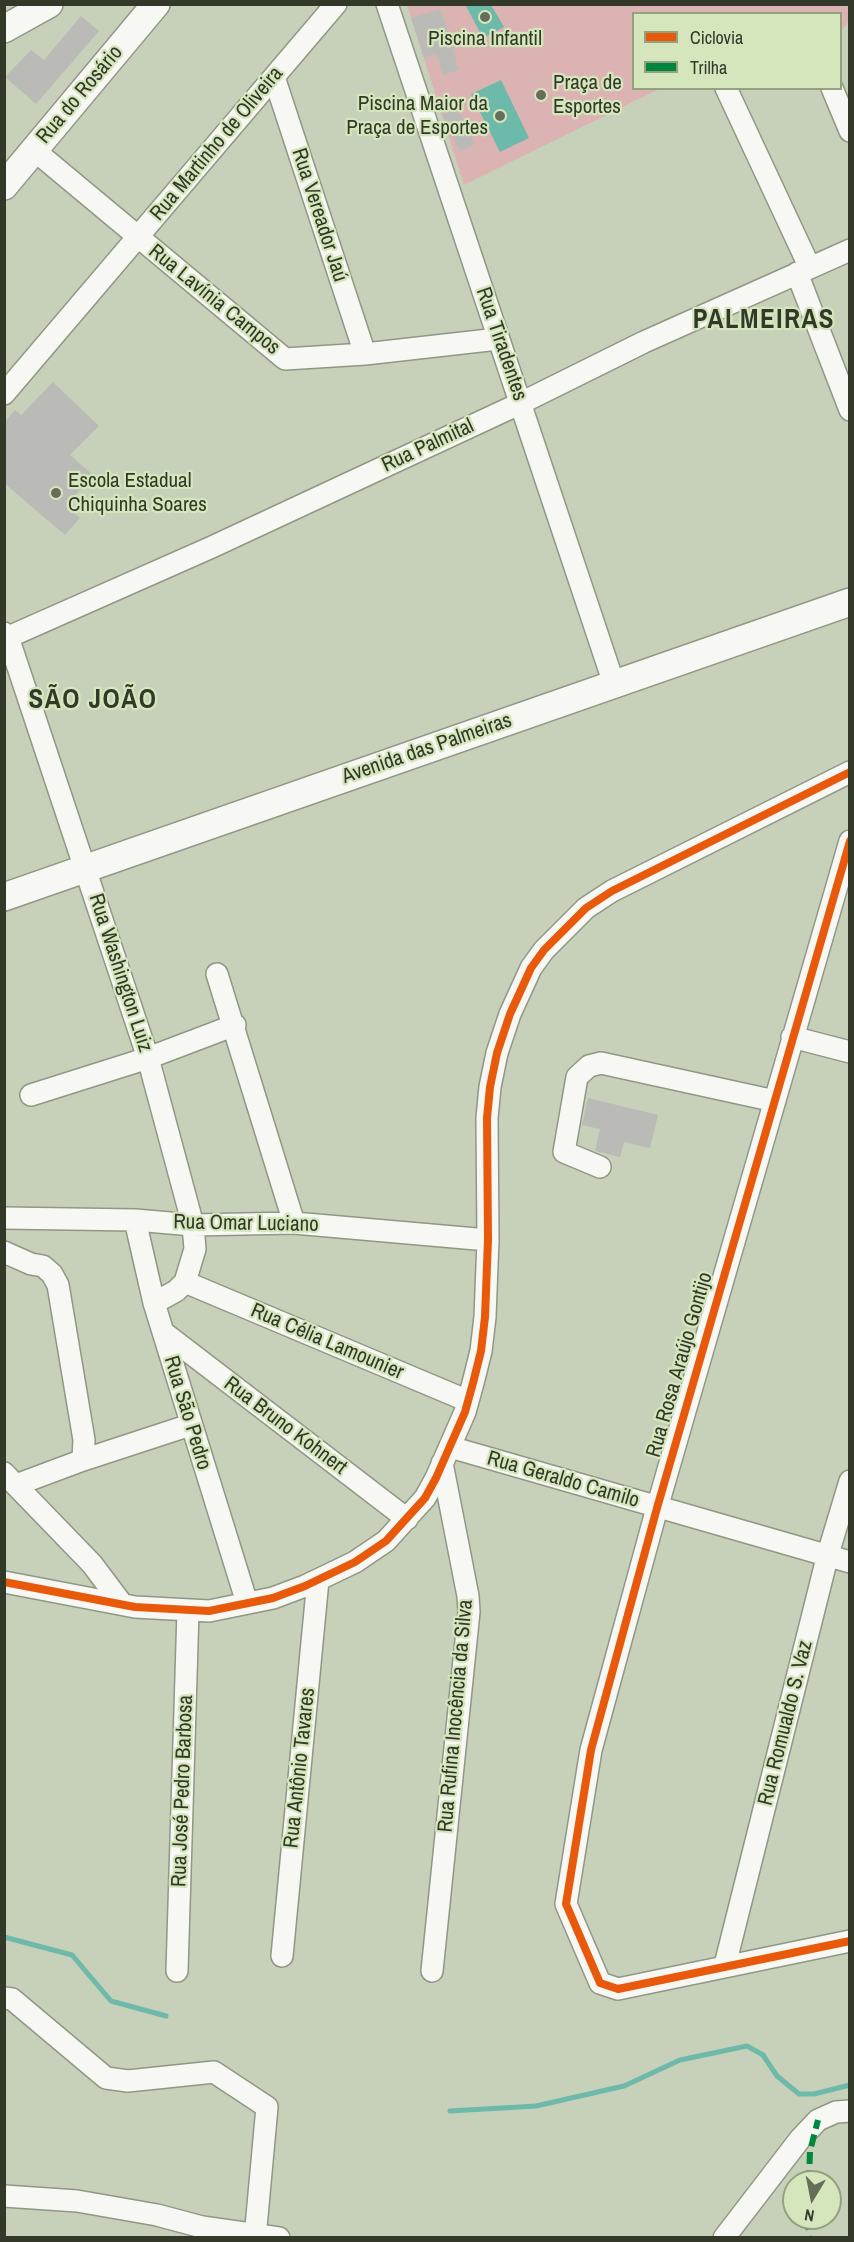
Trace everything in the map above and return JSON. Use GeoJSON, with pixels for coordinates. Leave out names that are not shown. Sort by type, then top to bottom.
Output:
{"type":"FeatureCollection","features":[{"type":"Feature","properties":{"kind":"main road"},"geometry":{"type":"LineString","coordinates":[[4,29],[49,4]]}},
{"type":"Feature","properties":{"kind":"main road","name":"Rua do Rosário"},"geometry":{"type":"LineString","coordinates":[[4,186],[156,4]]}},
{"type":"Feature","properties":{"kind":"main road","name":"Avenida das Palmeiras"},"geometry":{"type":"LineString","coordinates":[[611,676],[849,583]]}},
{"type":"Feature","properties":{"kind":"main road","name":"Avenida das Palmeiras"},"geometry":{"type":"LineString","coordinates":[[4,897],[82,860],[181,825],[611,676],[849,602]]}},
{"type":"Feature","properties":{"kind":"main road","name":"Avenida das Palmeiras"},"geometry":{"type":"LineString","coordinates":[[4,877],[82,860]]}},
{"type":"Feature","properties":{"kind":"street","name":"Rua Martinho de Oliveira"},"geometry":{"type":"LineString","coordinates":[[4,394],[336,4]]}},
{"type":"Feature","properties":{"kind":"street","name":"Rua Tiradentes"},"geometry":{"type":"LineString","coordinates":[[387,4],[611,676]]}},
{"type":"Feature","properties":{"kind":"street","name":"Rua Vereador Jaú"},"geometry":{"type":"LineString","coordinates":[[274,77],[365,354]]}},
{"type":"Feature","properties":{"kind":"street"},"geometry":{"type":"LineString","coordinates":[[727,90],[803,270],[849,410]]}},
{"type":"Feature","properties":{"kind":"street"},"geometry":{"type":"LineString","coordinates":[[833,90],[849,131]]}},
{"type":"Feature","properties":{"kind":"street","name":"Rua Lavínia Campos"},"geometry":{"type":"LineString","coordinates":[[34,150],[285,359],[365,354],[498,339]]}},
{"type":"Feature","properties":{"kind":"street","name":"Rua Palmital"},"geometry":{"type":"LineString","coordinates":[[6,636],[212,547],[521,403],[644,342],[849,250]]}},
{"type":"Feature","properties":{"kind":"street","name":"Rua Washington Luiz"},"geometry":{"type":"LineString","coordinates":[[6,636],[148,1058],[193,1225],[195,1249],[185,1282]]}},
{"type":"Feature","properties":{"kind":"street"},"geometry":{"type":"LineString","coordinates":[[4,1582],[122,1604],[209,1611],[273,1598],[355,1562],[386,1541],[425,1498],[468,1401],[481,1351],[485,1317],[488,1240],[487,1128],[490,1087],[497,1053],[517,996],[531,968],[544,950],[586,908],[612,891],[849,772]]}},
{"type":"Feature","properties":{"kind":"street","name":"Rua Rosa Araújo Gontijo"},"geometry":{"type":"LineString","coordinates":[[725,1965],[618,1989],[600,1983],[566,1904],[591,1750],[657,1508],[849,841]]}},
{"type":"Feature","properties":{"kind":"street"},"geometry":{"type":"LineString","coordinates":[[218,975],[294,1223]]}},
{"type":"Feature","properties":{"kind":"street"},"geometry":{"type":"LineString","coordinates":[[32,1095],[148,1058],[235,1025]]}},
{"type":"Feature","properties":{"kind":"street"},"geometry":{"type":"LineString","coordinates":[[792,1037],[849,1052]]}},
{"type":"Feature","properties":{"kind":"street"},"geometry":{"type":"LineString","coordinates":[[600,1167],[564,1152],[577,1077],[589,1066],[601,1063],[775,1101]]}},
{"type":"Feature","properties":{"kind":"street","name":"Rua Omar Luciano"},"geometry":{"type":"LineString","coordinates":[[4,1218],[135,1220],[193,1225],[294,1223],[488,1240]]}},
{"type":"Feature","properties":{"kind":"street","name":"Rua São Pedro"},"geometry":{"type":"LineString","coordinates":[[135,1220],[154,1303],[247,1603]]}},
{"type":"Feature","properties":{"kind":"street"},"geometry":{"type":"LineString","coordinates":[[4,1252],[31,1264],[43,1266],[52,1274],[58,1285],[84,1440],[83,1460]]}},
{"type":"Feature","properties":{"kind":"street"},"geometry":{"type":"LineString","coordinates":[[154,1303],[176,1291],[185,1282]]}},
{"type":"Feature","properties":{"kind":"street","name":"Rua Célia Lamounier"},"geometry":{"type":"LineString","coordinates":[[185,1282],[468,1401]]}},
{"type":"Feature","properties":{"kind":"street","name":"Rua Bruno Kohnert"},"geometry":{"type":"LineString","coordinates":[[163,1332],[407,1519]]}},
{"type":"Feature","properties":{"kind":"street"},"geometry":{"type":"LineString","coordinates":[[122,1604],[92,1564],[10,1479],[83,1460],[190,1425]]}},
{"type":"Feature","properties":{"kind":"street","name":"Rua Geraldo Camilo"},"geometry":{"type":"LineString","coordinates":[[446,1455],[657,1508],[828,1554],[849,1562]]}},
{"type":"Feature","properties":{"kind":"street","name":"Rua Rufina Inocência da Silva"},"geometry":{"type":"LineString","coordinates":[[432,1971],[469,1612],[446,1455]]}},
{"type":"Feature","properties":{"kind":"street","name":"Rua Romualdo S. Vaz"},"geometry":{"type":"LineString","coordinates":[[725,1965],[828,1554],[849,1480]]}},
{"type":"Feature","properties":{"kind":"street","name":"Rua Antônio Tavares"},"geometry":{"type":"LineString","coordinates":[[282,1956],[318,1580]]}},
{"type":"Feature","properties":{"kind":"street","name":"Rua José Pedro Barbosa"},"geometry":{"type":"LineString","coordinates":[[177,1971],[188,1611]]}},
{"type":"Feature","properties":{"kind":"street"},"geometry":{"type":"LineString","coordinates":[[725,1965],[849,1941]]}},
{"type":"Feature","properties":{"kind":"street"},"geometry":{"type":"LineString","coordinates":[[4,1998],[12,1999],[106,2079],[128,2081],[214,2072],[267,2107],[255,2236]]}},
{"type":"Feature","properties":{"kind":"street"},"geometry":{"type":"LineString","coordinates":[[724,2238],[800,2139],[818,2120],[836,2112],[849,2111]]}},
{"type":"Feature","properties":{"kind":"street"},"geometry":{"type":"LineString","coordinates":[[4,2196],[77,2201],[158,2215],[198,2232],[279,2238]]}},
{"type":"Feature","properties":{"kind":"shaded area","name":"Praça de Esportes"},"geometry":{"type":"Polygon","coordinates":[[[849,4],[850,17],[842,29],[842,12],[632,12],[632,90],[657,90],[464,185],[407,5],[849,4]]]}},
{"type":"Feature","properties":{"kind":"water","name":"Piscina Infantil"},"geometry":{"type":"Polygon","coordinates":[[[491,5],[504,27],[483,38],[466,6],[491,5]]]}},
{"type":"Feature","properties":{"kind":"water","name":"Piscina Maior da Praça de Esportes"},"geometry":{"type":"Polygon","coordinates":[[[501,80],[529,138],[500,152],[471,94],[501,80]]]}},
{"type":"Feature","properties":{"kind":"building"},"geometry":{"type":"Polygon","coordinates":[[[441,9],[459,70],[443,75],[436,54],[424,58],[411,18],[441,9]]]}},
{"type":"Feature","properties":{"kind":"building"},"geometry":{"type":"Polygon","coordinates":[[[81,16],[99,31],[36,104],[5,77],[31,50],[44,60],[81,16]]]}},
{"type":"Feature","properties":{"kind":"building"},"geometry":{"type":"Polygon","coordinates":[[[456,107],[475,144],[460,152],[442,114],[456,107]]]}},
{"type":"Feature","properties":{"kind":"building"},"geometry":{"type":"Polygon","coordinates":[[[53,382],[99,426],[70,455],[93,475],[66,506],[80,518],[65,535],[4,483],[4,423],[15,410],[21,415],[53,382]]]}},
{"type":"Feature","properties":{"kind":"building"},"geometry":{"type":"Polygon","coordinates":[[[588,1098],[658,1115],[650,1148],[624,1142],[620,1157],[595,1151],[600,1129],[582,1125],[588,1098]]]}},
{"type":"Feature","properties":{"kind":"waterway"},"geometry":{"type":"LineString","coordinates":[[4,1937],[72,1955],[111,2001],[166,2016]]}},
{"type":"Feature","properties":{"kind":"waterway"},"geometry":{"type":"LineString","coordinates":[[450,2111],[536,2106],[624,2086],[680,2060],[747,2046],[763,2055],[777,2076],[799,2094],[814,2094],[850,2085]]}},
{"type":"Feature","properties":{"kind":"marked path"},"geometry":{"type":"LineString","coordinates":[[809,2170],[810,2151],[818,2120]]}},
{"type":"Feature","properties":{"kind":"marked path"},"geometry":{"type":"LineString","coordinates":[[809,2230],[809,2238]]}},
{"type":"Feature","properties":{"kind":"cycle path"},"geometry":{"type":"LineString","coordinates":[[4,1582],[135,1607],[209,1611],[273,1598],[305,1586],[355,1562],[386,1541],[425,1498],[465,1412],[473,1383],[481,1351],[485,1317],[488,1240],[487,1118],[490,1087],[497,1053],[510,1014],[531,968],[544,950],[586,908],[612,891],[850,772]]}},
{"type":"Feature","properties":{"kind":"cycle path"},"geometry":{"type":"LineString","coordinates":[[850,841],[657,1508],[591,1750],[566,1904],[600,1983],[618,1989],[850,1941]]}},
{"type":"Feature","properties":{"kind":"place","name":"Piscina Infantil"},"geometry":{"type":"Point","coordinates":[485,17]}},
{"type":"Feature","properties":{"kind":"place","name":"Praça de Esportes"},"geometry":{"type":"Point","coordinates":[541,95]}},
{"type":"Feature","properties":{"kind":"place","name":"Piscina Maior da Praça de Esportes"},"geometry":{"type":"Point","coordinates":[500,116]}},
{"type":"Feature","properties":{"kind":"place","name":"Escola Estadual Chiquinha Soares"},"geometry":{"type":"Point","coordinates":[56,493]}},
{"type":"Feature","properties":{"kind":"district","name":"PALMEIRAS"},"geometry":{"type":"Point","coordinates":[764,321]}},
{"type":"Feature","properties":{"kind":"district","name":"SÃO JOÃO"},"geometry":{"type":"Point","coordinates":[93,701]}}]}
